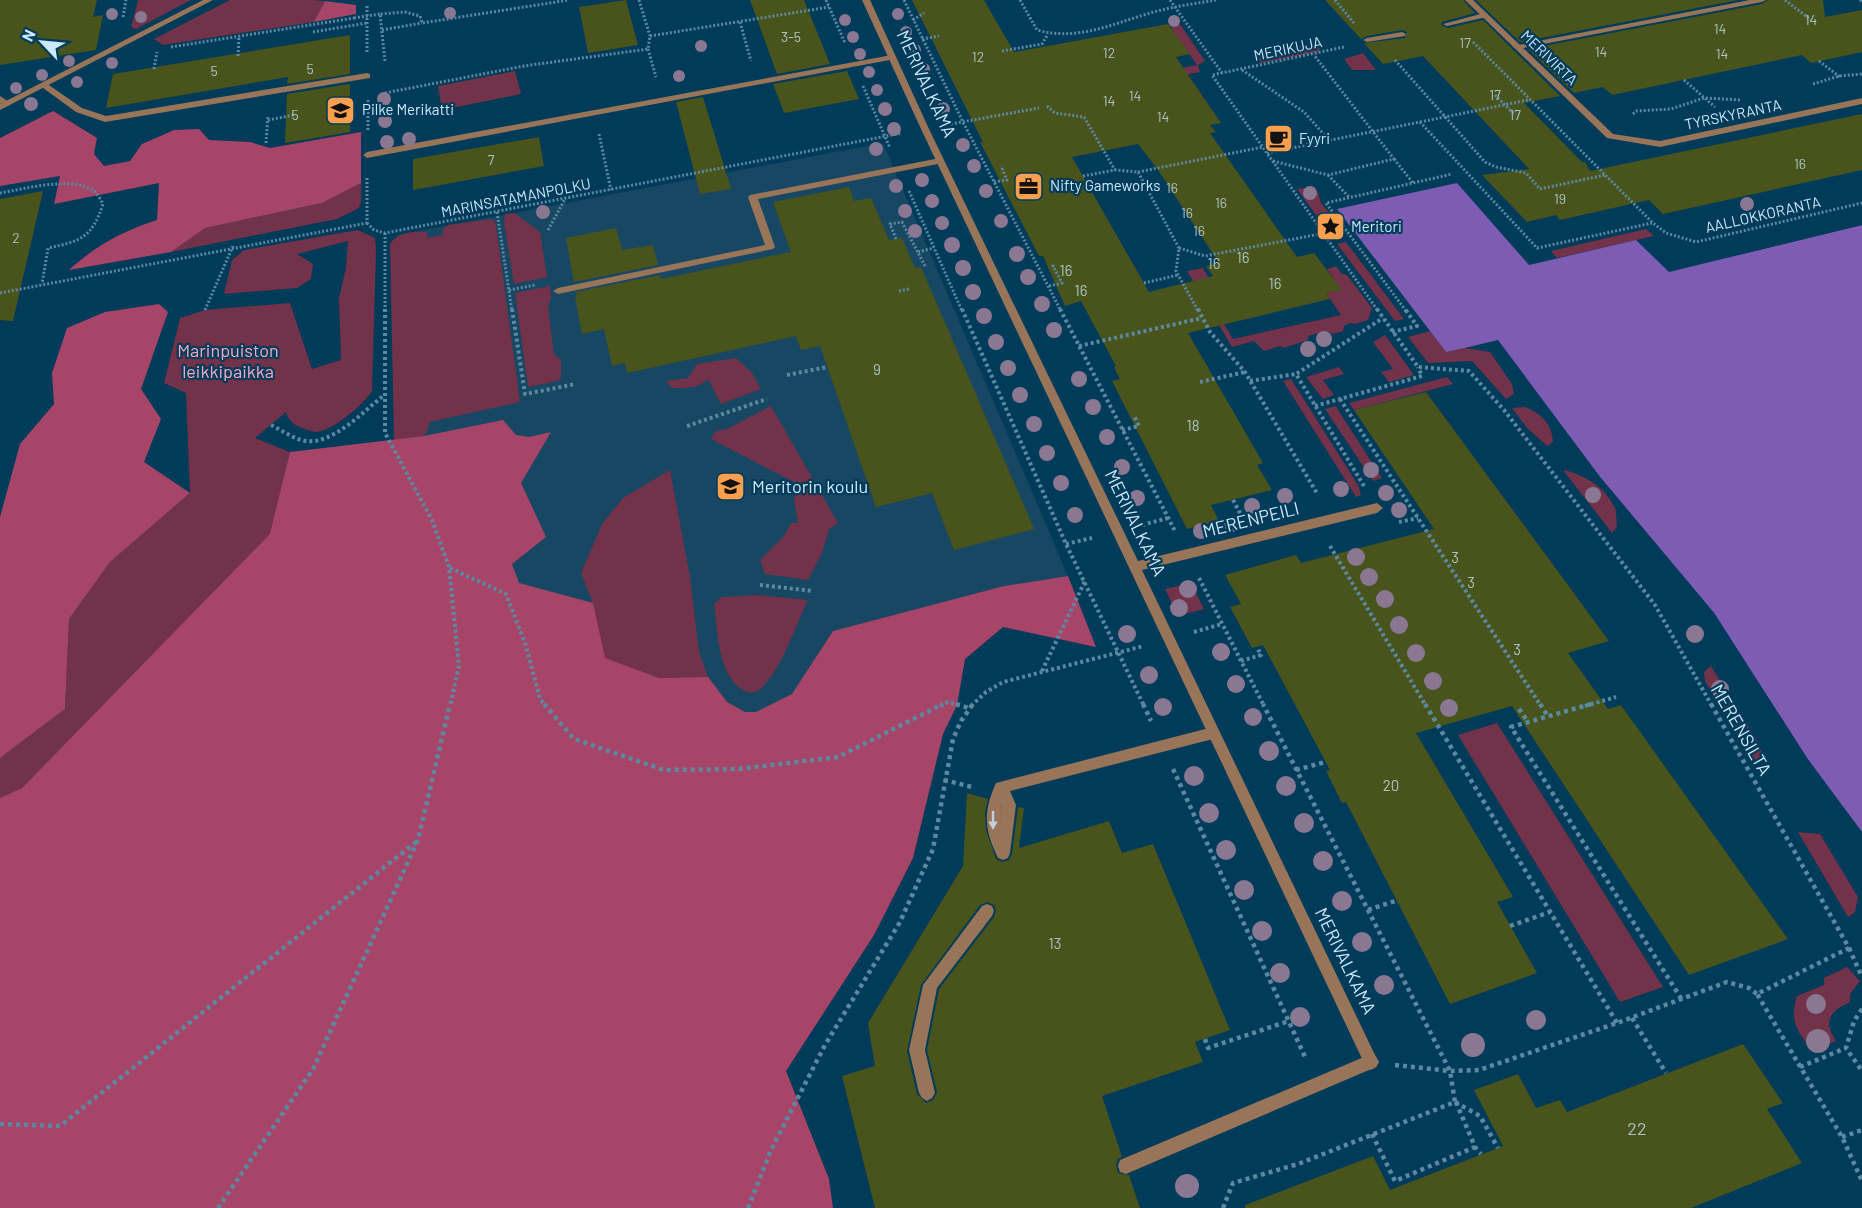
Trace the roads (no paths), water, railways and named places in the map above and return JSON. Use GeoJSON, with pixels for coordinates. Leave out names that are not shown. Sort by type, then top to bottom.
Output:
{"type":"FeatureCollection","features":[{"type":"Feature","properties":{"kind":"street"},"geometry":{"type":"LineString","coordinates":[[2,103],[209,0]]}},
{"type":"Feature","properties":{"kind":"street","name":"MERIVALKAMA"},"geometry":{"type":"LineString","coordinates":[[866,0],[940,161],[1371,1062],[1126,1166]]}},
{"type":"Feature","properties":{"kind":"street","name":"MERIVIRTA"},"geometry":{"type":"LineString","coordinates":[[1469,0],[1610,136]]}},
{"type":"Feature","properties":{"kind":"street"},"geometry":{"type":"LineString","coordinates":[[1518,47],[1762,0]]}},
{"type":"Feature","properties":{"kind":"street"},"geometry":{"type":"LineString","coordinates":[[1450,23],[1484,15]]}},
{"type":"Feature","properties":{"kind":"street"},"geometry":{"type":"LineString","coordinates":[[1572,25],[1582,35]]}},
{"type":"Feature","properties":{"kind":"street"},"geometry":{"type":"LineString","coordinates":[[1367,40],[1402,34]]}},
{"type":"Feature","properties":{"kind":"street"},"geometry":{"type":"LineString","coordinates":[[368,155],[892,57]]}},
{"type":"Feature","properties":{"kind":"street"},"geometry":{"type":"LineString","coordinates":[[42,85],[79,110],[105,119],[367,75]]}},
{"type":"Feature","properties":{"kind":"street","name":"TYRSKYRANTA"},"geometry":{"type":"LineString","coordinates":[[1610,136],[1660,144],[1862,101]]}},
{"type":"Feature","properties":{"kind":"street"},"geometry":{"type":"LineString","coordinates":[[558,291],[770,247],[753,197],[940,161]]}},
{"type":"Feature","properties":{"kind":"street","name":"MERENPEILI"},"geometry":{"type":"LineString","coordinates":[[1135,567],[1377,508]]}},
{"type":"Feature","properties":{"kind":"street"},"geometry":{"type":"LineString","coordinates":[[1001,787],[1213,733]]}},
{"type":"Feature","properties":{"kind":"street"},"geometry":{"type":"LineString","coordinates":[[927,1093],[917,1050],[930,985],[987,910]]}},
{"type":"Feature","properties":{"kind":"place","name":"Pilke Merikatti"},"geometry":{"type":"Point","coordinates":[341,110]}},
{"type":"Feature","properties":{"kind":"place","name":"Fyyri"},"geometry":{"type":"Point","coordinates":[1278,139]}},
{"type":"Feature","properties":{"kind":"place","name":"Nifty Gameworks"},"geometry":{"type":"Point","coordinates":[1029,186]}},
{"type":"Feature","properties":{"kind":"place","name":"Meritori"},"geometry":{"type":"Point","coordinates":[1330,227]}},
{"type":"Feature","properties":{"kind":"place","name":"Meritorin koulu"},"geometry":{"type":"Point","coordinates":[731,487]}},
{"type":"Feature","properties":{"kind":"park label","name":"Marinpuiston leikkipaikka"},"geometry":{"type":"Point","coordinates":[228,361]}}]}
